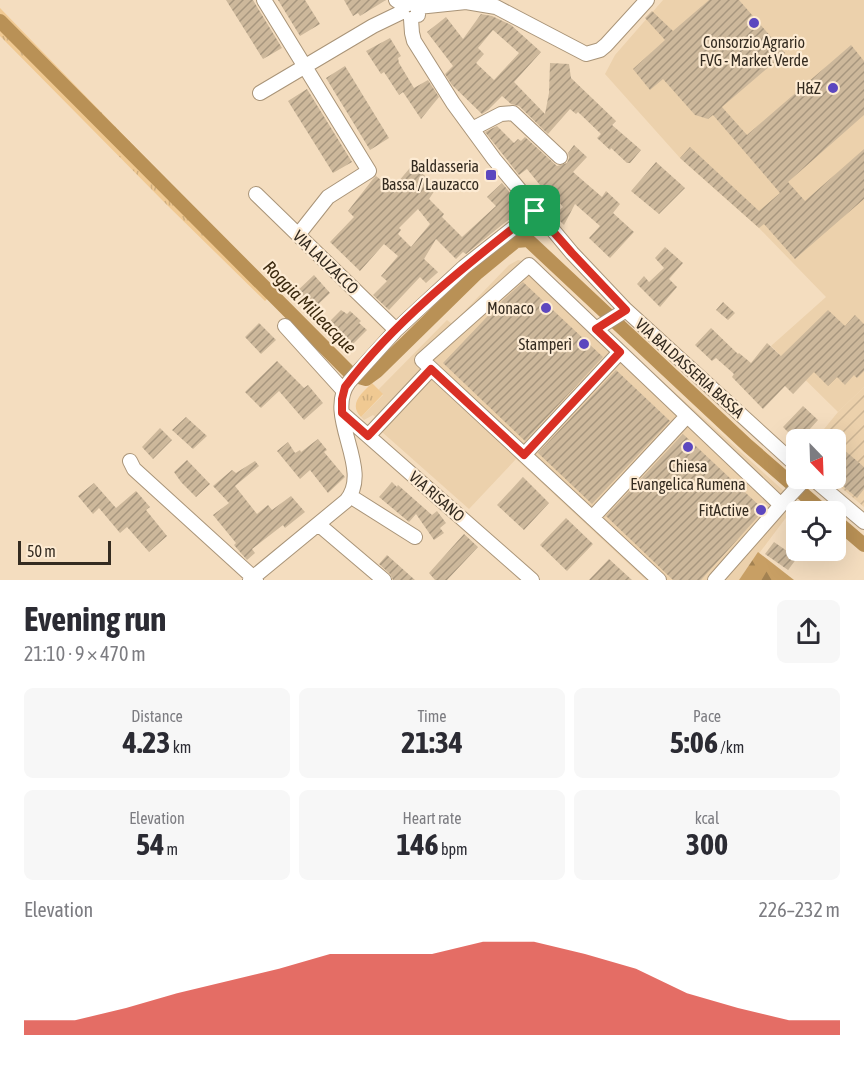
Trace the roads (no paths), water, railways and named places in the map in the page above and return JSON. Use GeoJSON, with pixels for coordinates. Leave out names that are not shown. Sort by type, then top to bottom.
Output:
{"type":"FeatureCollection","features":[{"type":"Feature","properties":{"kind":"street"},"geometry":{"type":"LineString","coordinates":[[264,0],[369,171],[328,197],[297,235]]}},
{"type":"Feature","properties":{"kind":"street"},"geometry":{"type":"LineString","coordinates":[[260,93],[385,19],[406,9],[466,2],[496,7],[586,54],[600,50],[606,45],[647,0]]}},
{"type":"Feature","properties":{"kind":"street","name":"VIA BALDASSERIA BASSA"},"geometry":{"type":"LineString","coordinates":[[406,9],[414,41],[426,62],[472,129],[535,211],[623,311],[786,456]]}},
{"type":"Feature","properties":{"kind":"street"},"geometry":{"type":"LineString","coordinates":[[472,129],[501,114],[513,113],[560,157]]}},
{"type":"Feature","properties":{"kind":"street","name":"VIA LAUZACCO"},"geometry":{"type":"LineString","coordinates":[[256,194],[396,330]]}},
{"type":"Feature","properties":{"kind":"street"},"geometry":{"type":"LineString","coordinates":[[130,461],[134,469],[253,579],[350,496],[355,479],[342,413],[346,386],[396,330],[464,267],[535,211]]}},
{"type":"Feature","properties":{"kind":"street"},"geometry":{"type":"LineString","coordinates":[[659,580],[422,360],[529,265],[602,325],[620,352],[781,505]]}},
{"type":"Feature","properties":{"kind":"street"},"geometry":{"type":"LineString","coordinates":[[602,325],[623,311]]}},
{"type":"Feature","properties":{"kind":"street"},"geometry":{"type":"LineString","coordinates":[[285,327],[346,386]]}},
{"type":"Feature","properties":{"kind":"street"},"geometry":{"type":"LineString","coordinates":[[524,455],[620,352]]}},
{"type":"Feature","properties":{"kind":"street"},"geometry":{"type":"LineString","coordinates":[[368,436],[431,369]]}},
{"type":"Feature","properties":{"kind":"street","name":"VIA RISANO"},"geometry":{"type":"LineString","coordinates":[[342,413],[532,580]]}},
{"type":"Feature","properties":{"kind":"street"},"geometry":{"type":"LineString","coordinates":[[592,518],[687,416]]}},
{"type":"Feature","properties":{"kind":"street"},"geometry":{"type":"LineString","coordinates":[[715,580],[796,489]]}},
{"type":"Feature","properties":{"kind":"street"},"geometry":{"type":"LineString","coordinates":[[819,489],[864,522]]}},
{"type":"Feature","properties":{"kind":"street"},"geometry":{"type":"LineString","coordinates":[[350,496],[415,537]]}},
{"type":"Feature","properties":{"kind":"street"},"geometry":{"type":"LineString","coordinates":[[318,524],[384,580]]}},
{"type":"Feature","properties":{"kind":"waterway","name":"Roggia Milleacque"},"geometry":{"type":"LineString","coordinates":[[0,21],[352,375],[366,379],[377,371],[477,273],[516,241],[528,240],[748,446],[811,501]]}},
{"type":"Feature","properties":{"kind":"waterway","name":"Roggia Milleacque"},"geometry":{"type":"LineString","coordinates":[[846,530],[864,545]]}},
{"type":"Feature","properties":{"kind":"place","name":"Consorzio Agrario FVG - Market Verde"},"geometry":{"type":"Point","coordinates":[754,23]}},
{"type":"Feature","properties":{"kind":"place","name":"H&Z"},"geometry":{"type":"Point","coordinates":[833,88]}},
{"type":"Feature","properties":{"kind":"place","name":"Baldasseria Bassa / Lauzacco"},"geometry":{"type":"Point","coordinates":[491,175]}},
{"type":"Feature","properties":{"kind":"place","name":"Monaco"},"geometry":{"type":"Point","coordinates":[546,308]}},
{"type":"Feature","properties":{"kind":"place","name":"Stamperì"},"geometry":{"type":"Point","coordinates":[584,344]}},
{"type":"Feature","properties":{"kind":"place","name":"Chiesa Evangelica Rumena"},"geometry":{"type":"Point","coordinates":[688,447]}},
{"type":"Feature","properties":{"kind":"place","name":"FitActive"},"geometry":{"type":"Point","coordinates":[761,510]}}]}
